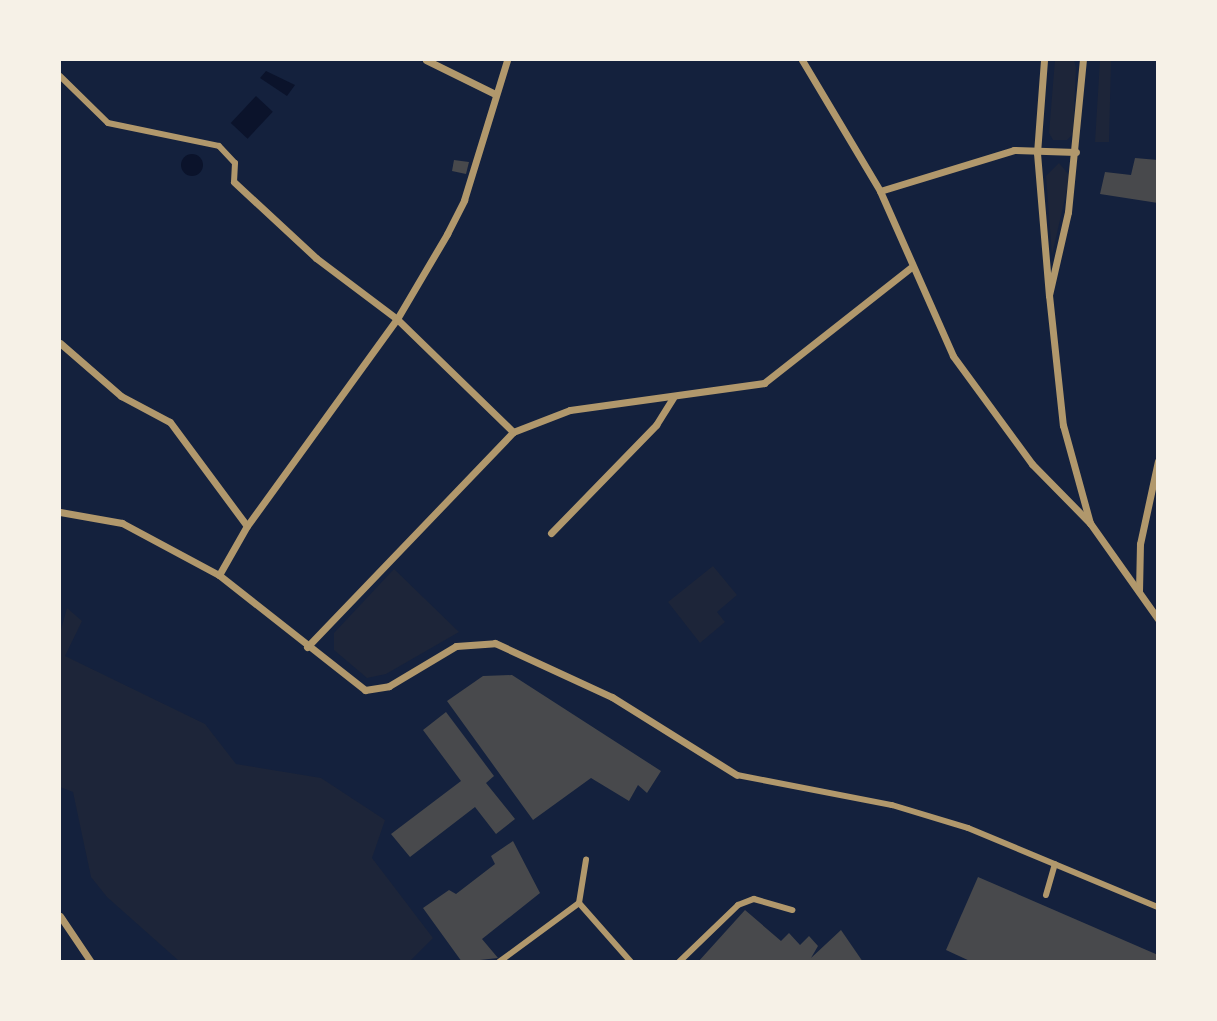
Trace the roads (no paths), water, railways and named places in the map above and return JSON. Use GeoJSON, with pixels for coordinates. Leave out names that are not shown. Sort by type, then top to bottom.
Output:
{"type":"FeatureCollection","features":[{"type":"Feature","properties":{"kind":"street"},"geometry":{"type":"LineString","coordinates":[[426,60],[495,94]]}},
{"type":"Feature","properties":{"kind":"street"},"geometry":{"type":"LineString","coordinates":[[219,575],[247,526],[397,319],[464,200],[507,60]]}},
{"type":"Feature","properties":{"kind":"street"},"geometry":{"type":"LineString","coordinates":[[802,60],[880,191],[910,268],[953,356],[1032,464],[1090,523],[1157,619]]}},
{"type":"Feature","properties":{"kind":"street"},"geometry":{"type":"LineString","coordinates":[[1044,60],[1037,153],[1049,295],[1063,425],[1090,523]]}},
{"type":"Feature","properties":{"kind":"street"},"geometry":{"type":"LineString","coordinates":[[1049,295],[1076,152],[1083,60]]}},
{"type":"Feature","properties":{"kind":"street"},"geometry":{"type":"LineString","coordinates":[[60,76],[108,123],[219,146],[235,163],[234,182],[316,258],[397,319],[513,432]]}},
{"type":"Feature","properties":{"kind":"street"},"geometry":{"type":"LineString","coordinates":[[880,191],[1014,150],[1037,153],[1076,152]]}},
{"type":"Feature","properties":{"kind":"street"},"geometry":{"type":"LineString","coordinates":[[307,647],[513,432],[570,410],[673,398],[764,383],[910,268]]}},
{"type":"Feature","properties":{"kind":"street"},"geometry":{"type":"LineString","coordinates":[[60,343],[121,396],[170,422],[247,526]]}},
{"type":"Feature","properties":{"kind":"street"},"geometry":{"type":"LineString","coordinates":[[551,533],[656,425],[673,398]]}},
{"type":"Feature","properties":{"kind":"street"},"geometry":{"type":"LineString","coordinates":[[1139,592],[1140,544],[1157,461]]}},
{"type":"Feature","properties":{"kind":"street"},"geometry":{"type":"LineString","coordinates":[[60,512],[122,523],[219,575],[307,647],[373,693],[456,646],[495,643],[612,697],[737,775],[892,805],[1055,864],[1157,907]]}},
{"type":"Feature","properties":{"kind":"street"},"geometry":{"type":"LineString","coordinates":[[499,961],[579,903],[586,860]]}},
{"type":"Feature","properties":{"kind":"street"},"geometry":{"type":"LineString","coordinates":[[1046,895],[1055,864]]}},
{"type":"Feature","properties":{"kind":"street"},"geometry":{"type":"LineString","coordinates":[[679,961],[738,905],[754,899],[792,911]]}},
{"type":"Feature","properties":{"kind":"street"},"geometry":{"type":"LineString","coordinates":[[579,903],[631,961]]}},
{"type":"Feature","properties":{"kind":"street"},"geometry":{"type":"LineString","coordinates":[[60,916],[91,961]]}}]}
